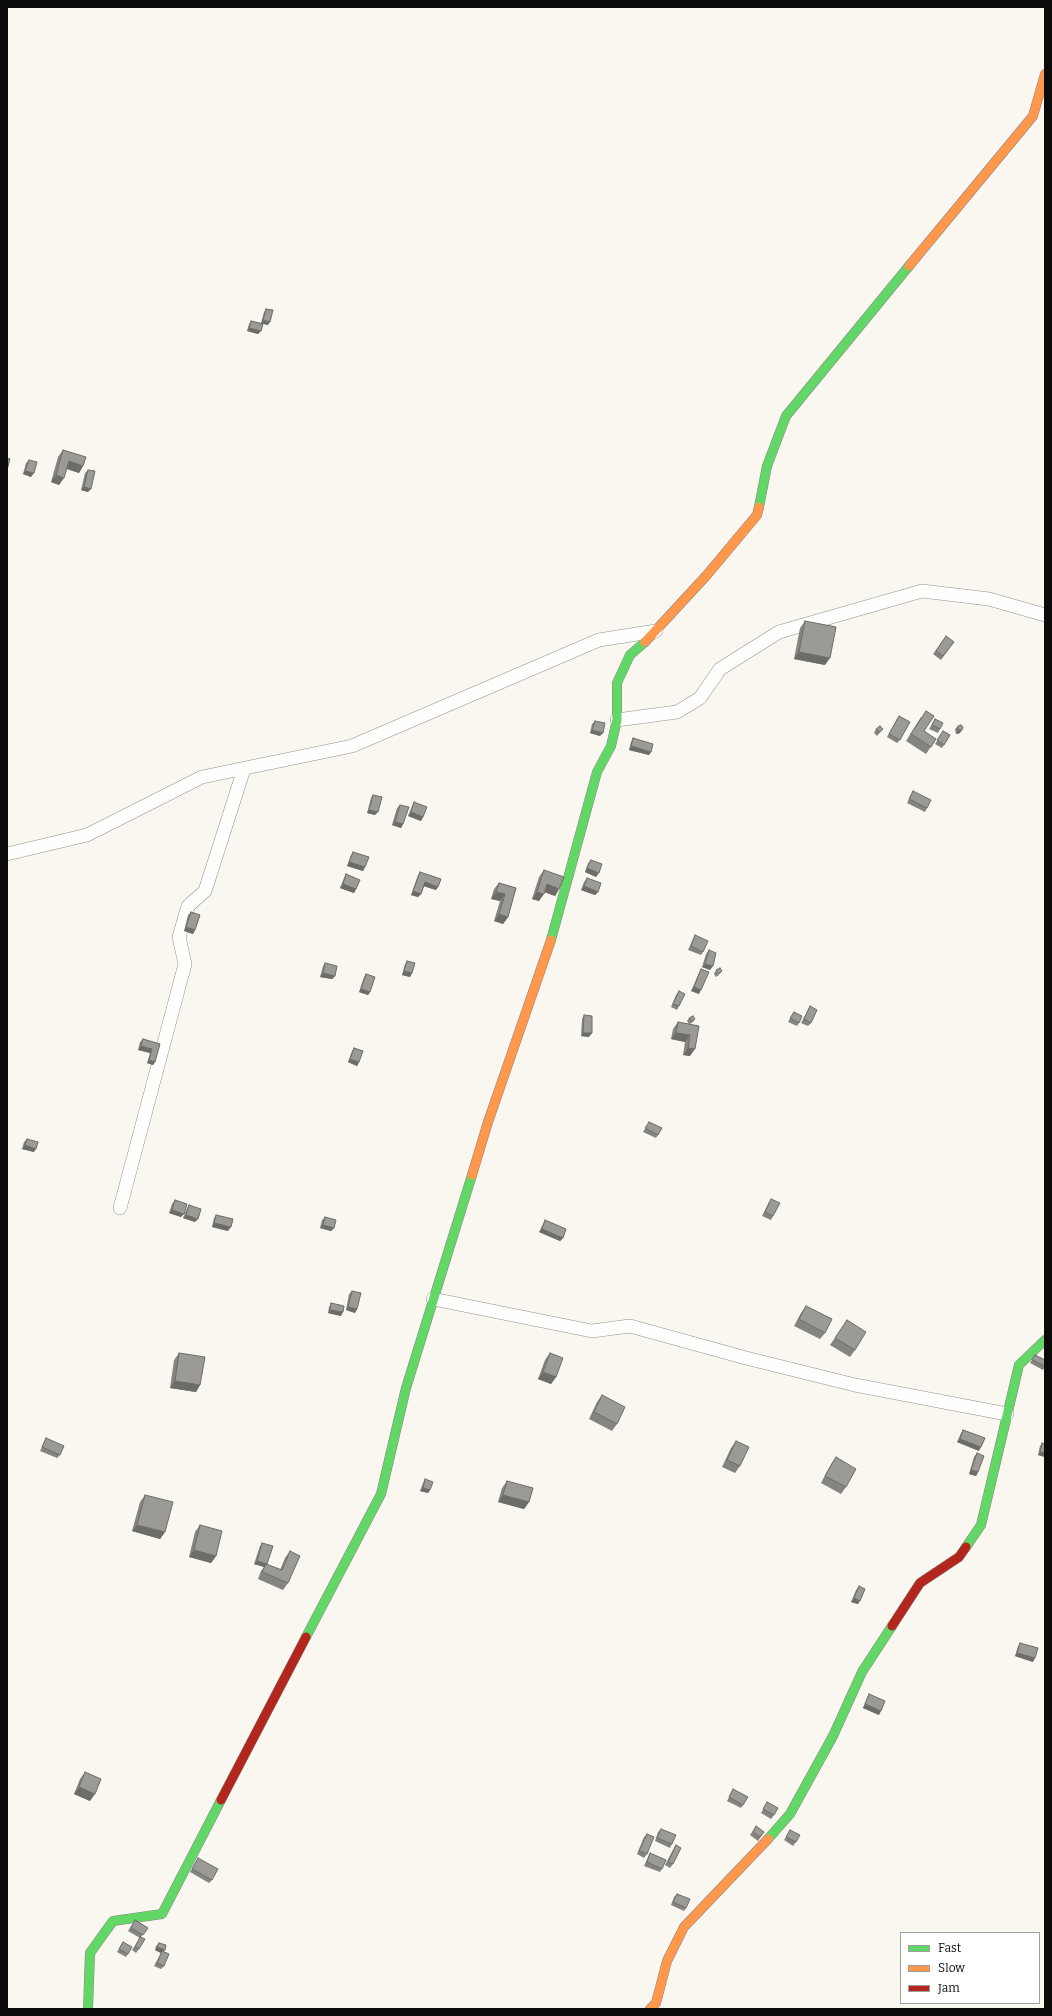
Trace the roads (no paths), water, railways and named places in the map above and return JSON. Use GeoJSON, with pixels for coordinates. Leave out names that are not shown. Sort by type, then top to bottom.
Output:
{"type":"FeatureCollection","features":[{"type":"Feature","properties":{"kind":"street"},"geometry":{"type":"LineString","coordinates":[[88,2009],[90,1953],[113,1921],[162,1914],[381,1494],[406,1388],[433,1299],[488,1122],[554,931],[597,772],[611,746],[617,720],[617,683],[630,655],[656,631],[706,576],[757,515],[767,466],[786,416],[1033,116],[1045,74]]}},
{"type":"Feature","properties":{"kind":"street"},"geometry":{"type":"LineString","coordinates":[[617,720],[677,712],[700,698],[720,669],[779,632],[922,591],[989,599],[1045,615]]}},
{"type":"Feature","properties":{"kind":"street"},"geometry":{"type":"LineString","coordinates":[[7,854],[87,835],[202,777],[352,746],[599,640],[656,631]]}},
{"type":"Feature","properties":{"kind":"street"},"geometry":{"type":"LineString","coordinates":[[120,1208],[185,964],[179,937],[180,931],[188,906],[205,891],[244,768]]}},
{"type":"Feature","properties":{"kind":"street"},"geometry":{"type":"LineString","coordinates":[[433,1299],[592,1331],[630,1326],[746,1358],[855,1385],[1007,1414]]}},
{"type":"Feature","properties":{"kind":"street"},"geometry":{"type":"LineString","coordinates":[[650,2009],[656,2003],[666,1961],[684,1927],[738,1872],[790,1814],[833,1736],[862,1672],[920,1583],[959,1557],[981,1525],[1019,1365],[1045,1340]]}}]}
